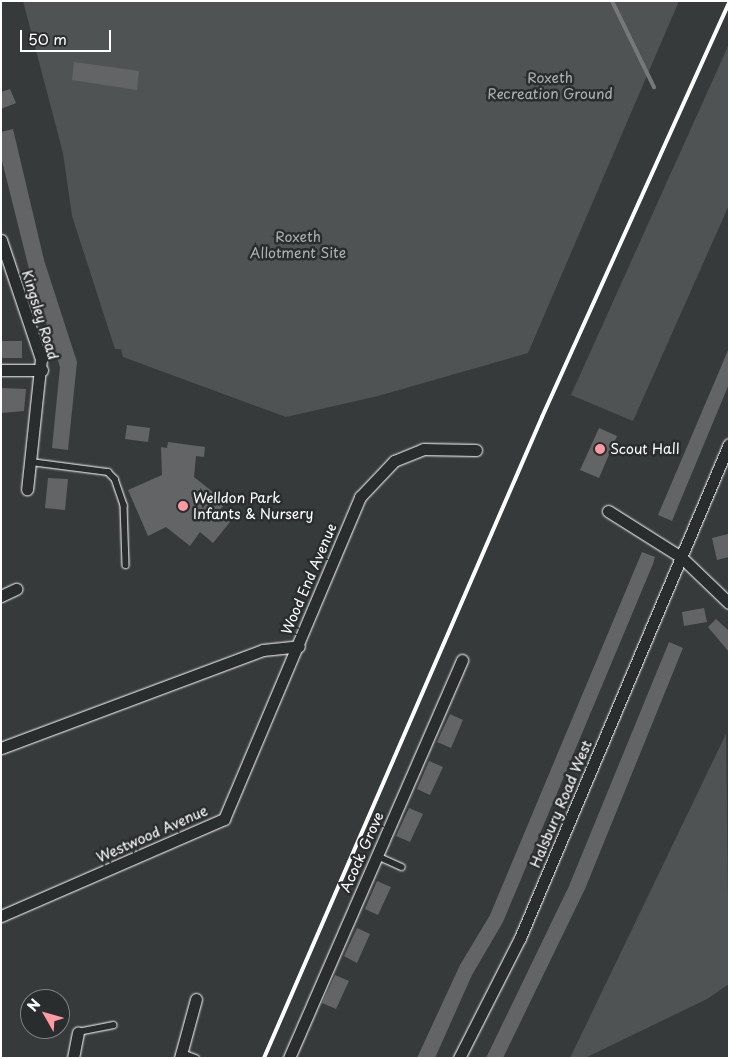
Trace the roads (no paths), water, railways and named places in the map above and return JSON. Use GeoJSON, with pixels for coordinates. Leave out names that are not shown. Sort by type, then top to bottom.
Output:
{"type":"FeatureCollection","features":[{"type":"Feature","properties":{"kind":"street","name":"Kingsley Road"},"geometry":{"type":"LineString","coordinates":[[1,240],[42,370],[27,489]]}},
{"type":"Feature","properties":{"kind":"street"},"geometry":{"type":"LineString","coordinates":[[1,370],[42,370]]}},
{"type":"Feature","properties":{"kind":"street","name":"Halsbury Road West"},"geometry":{"type":"LineString","coordinates":[[459,1058],[520,938],[729,444]]}},
{"type":"Feature","properties":{"kind":"street","name":"Wood End Avenue"},"geometry":{"type":"LineString","coordinates":[[1,748],[262,650],[298,646],[360,497],[372,479],[394,461],[423,449],[476,450]]}},
{"type":"Feature","properties":{"kind":"street"},"geometry":{"type":"LineString","coordinates":[[608,510],[681,557],[729,603]]}},
{"type":"Feature","properties":{"kind":"street"},"geometry":{"type":"LineString","coordinates":[[1,596],[16,589]]}},
{"type":"Feature","properties":{"kind":"street","name":"Westwood Avenue"},"geometry":{"type":"LineString","coordinates":[[1,916],[224,820],[298,646]]}},
{"type":"Feature","properties":{"kind":"street","name":"Acock Grove"},"geometry":{"type":"LineString","coordinates":[[289,1058],[462,660]]}},
{"type":"Feature","properties":{"kind":"street"},"geometry":{"type":"LineString","coordinates":[[180,1055],[196,999]]}},
{"type":"Feature","properties":{"kind":"street"},"geometry":{"type":"LineString","coordinates":[[73,1058],[78,1032]]}},
{"type":"Feature","properties":{"kind":"lane"},"geometry":{"type":"LineString","coordinates":[[31,462],[108,472],[115,479],[124,505],[126,565]]}},
{"type":"Feature","properties":{"kind":"lane"},"geometry":{"type":"LineString","coordinates":[[377,856],[402,867]]}},
{"type":"Feature","properties":{"kind":"lane"},"geometry":{"type":"LineString","coordinates":[[78,1032],[113,1025]]}},
{"type":"Feature","properties":{"kind":"lane"},"geometry":{"type":"LineString","coordinates":[[180,1055],[196,1058]]}},
{"type":"Feature","properties":{"kind":"waterway"},"geometry":{"type":"LineString","coordinates":[[612,1],[654,87]]}},
{"type":"Feature","properties":{"kind":"railway"},"geometry":{"type":"LineString","coordinates":[[264,1058],[542,417],[729,2]]}},
{"type":"Feature","properties":{"kind":"place","name":"Scout Hall"},"geometry":{"type":"Point","coordinates":[600,449]}},
{"type":"Feature","properties":{"kind":"place","name":"Welldon Park Infants & Nursery"},"geometry":{"type":"Point","coordinates":[183,506]}},
{"type":"Feature","properties":{"kind":"park label","name":"Roxeth Recreation Ground"},"geometry":{"type":"Point","coordinates":[550,86]}},
{"type":"Feature","properties":{"kind":"park label","name":"Roxeth Allotment Site"},"geometry":{"type":"Point","coordinates":[298,246]}}]}
